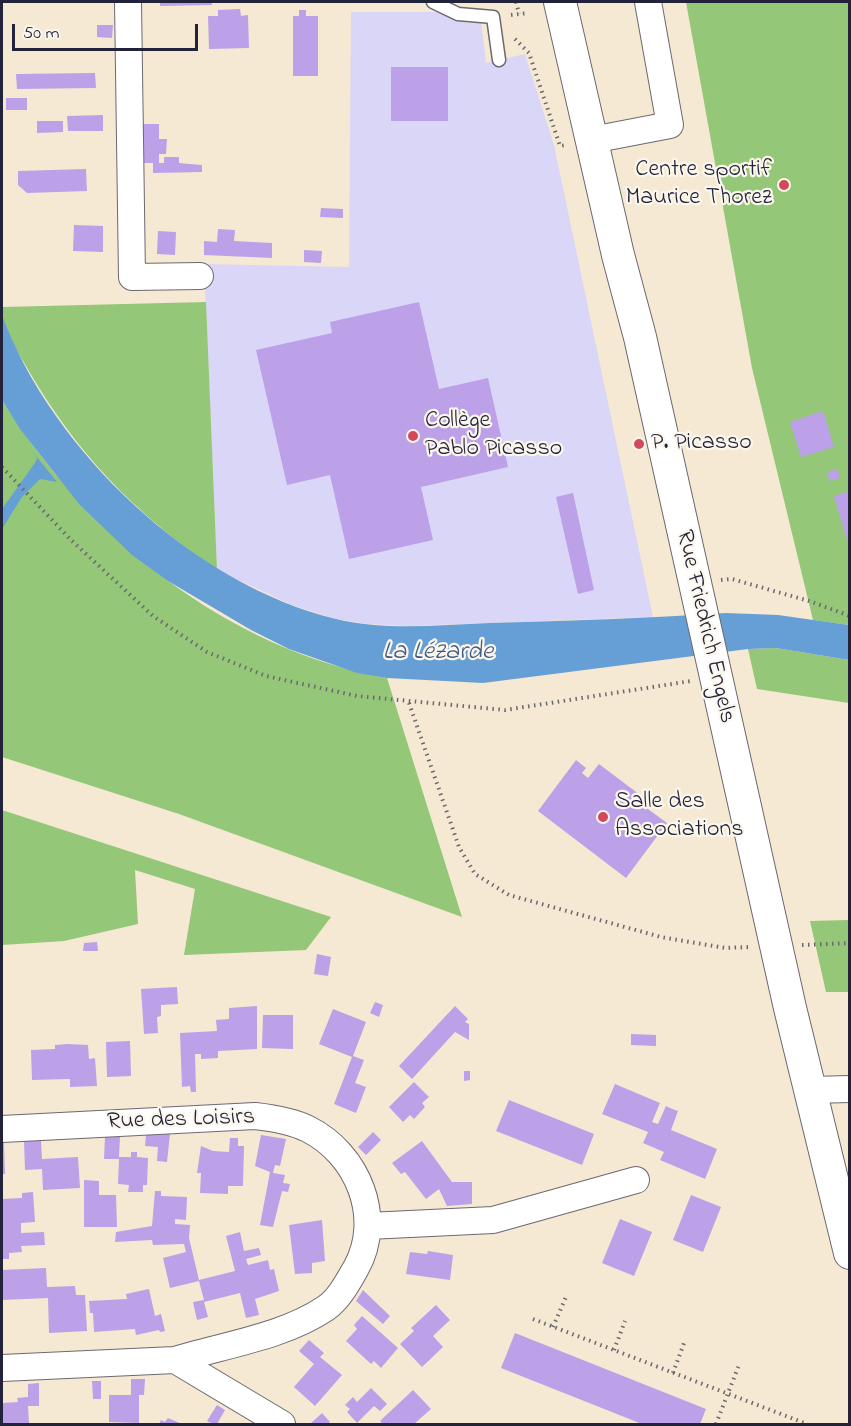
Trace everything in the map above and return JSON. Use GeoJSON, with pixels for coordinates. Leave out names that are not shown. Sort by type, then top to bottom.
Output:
{"type":"FeatureCollection","features":[{"type":"Feature","properties":{"kind":"street"},"geometry":{"type":"LineString","coordinates":[[128,2],[132,277],[200,276]]}},
{"type":"Feature","properties":{"kind":"street","name":"Rue Friedrich Engels"},"geometry":{"type":"LineString","coordinates":[[560,2],[640,337],[693,582],[849,1252]]}},
{"type":"Feature","properties":{"kind":"street"},"geometry":{"type":"LineString","coordinates":[[592,140],[670,125],[648,2]]}},
{"type":"Feature","properties":{"kind":"street"},"geometry":{"type":"LineString","coordinates":[[811,1090],[849,1089]]}},
{"type":"Feature","properties":{"kind":"street","name":"Rue des Loisirs"},"geometry":{"type":"LineString","coordinates":[[2,1129],[255,1116],[279,1119],[308,1129],[333,1146],[352,1167],[363,1193],[368,1226],[362,1257],[346,1286],[328,1307],[299,1323],[175,1360],[2,1368]]}},
{"type":"Feature","properties":{"kind":"street"},"geometry":{"type":"LineString","coordinates":[[368,1226],[493,1220],[636,1180]]}},
{"type":"Feature","properties":{"kind":"street"},"geometry":{"type":"LineString","coordinates":[[175,1360],[255,1406],[282,1425]]}},
{"type":"Feature","properties":{"kind":"lane"},"geometry":{"type":"LineString","coordinates":[[433,2],[458,14],[493,17],[499,60]]}},
{"type":"Feature","properties":{"kind":"path"},"geometry":{"type":"LineString","coordinates":[[516,2],[519,14]]}},
{"type":"Feature","properties":{"kind":"path"},"geometry":{"type":"LineString","coordinates":[[493,17],[529,53],[560,146],[592,140]]}},
{"type":"Feature","properties":{"kind":"path"},"geometry":{"type":"LineString","coordinates":[[2,467],[30,499],[153,616],[207,652],[266,676],[357,696],[409,703],[505,710],[715,677]]}},
{"type":"Feature","properties":{"kind":"path"},"geometry":{"type":"LineString","coordinates":[[693,582],[732,579],[809,601],[849,616]]}},
{"type":"Feature","properties":{"kind":"path"},"geometry":{"type":"LineString","coordinates":[[409,703],[459,847],[475,874],[508,896],[661,937],[725,948],[849,943]]}},
{"type":"Feature","properties":{"kind":"path"},"geometry":{"type":"LineString","coordinates":[[553,1327],[566,1297]]}},
{"type":"Feature","properties":{"kind":"path"},"geometry":{"type":"LineString","coordinates":[[533,1319],[807,1425]]}},
{"type":"Feature","properties":{"kind":"path"},"geometry":{"type":"LineString","coordinates":[[614,1350],[626,1321]]}},
{"type":"Feature","properties":{"kind":"path"},"geometry":{"type":"LineString","coordinates":[[673,1373],[684,1343]]}},
{"type":"Feature","properties":{"kind":"path"},"geometry":{"type":"LineString","coordinates":[[716,1425],[739,1365]]}},
{"type":"Feature","properties":{"kind":"shaded area","name":"Collège Pablo Picasso"},"geometry":{"type":"Polygon","coordinates":[[[351,12],[438,12],[468,23],[481,22],[486,63],[525,54],[554,145],[653,617],[409,626],[366,624],[336,619],[294,606],[217,570],[204,264],[349,267],[351,12]]]}},
{"type":"Feature","properties":{"kind":"green space","name":"Centre sportif Maurice Thorez"},"geometry":{"type":"Polygon","coordinates":[[[686,2],[849,2],[849,625],[813,620],[752,368],[686,2]]]}},
{"type":"Feature","properties":{"kind":"green space"},"geometry":{"type":"Polygon","coordinates":[[[206,302],[217,570],[133,503],[87,454],[45,397],[14,345],[2,315],[2,307],[206,302]]]}},
{"type":"Feature","properties":{"kind":"green space"},"geometry":{"type":"Polygon","coordinates":[[[2,400],[36,450],[75,497],[119,540],[166,579],[217,613],[271,641],[328,663],[387,678],[462,917],[179,814],[2,757],[2,400]]]}},
{"type":"Feature","properties":{"kind":"green space"},"geometry":{"type":"Polygon","coordinates":[[[776,648],[849,660],[849,703],[757,689],[748,649],[776,648]]]}},
{"type":"Feature","properties":{"kind":"green space"},"geometry":{"type":"Polygon","coordinates":[[[2,810],[331,917],[306,950],[184,955],[195,889],[135,870],[138,924],[64,941],[2,945],[2,810]]]}},
{"type":"Feature","properties":{"kind":"green space"},"geometry":{"type":"Polygon","coordinates":[[[849,920],[849,992],[826,992],[810,921],[849,920]]]}},
{"type":"Feature","properties":{"kind":"water","name":"La Lézarde"},"geometry":{"type":"Polygon","coordinates":[[[2,315],[25,366],[55,415],[92,462],[134,505],[181,544],[231,576],[283,602],[336,619],[393,626],[726,613],[778,615],[849,625],[849,660],[776,648],[748,649],[483,683],[387,678],[357,673],[289,649],[251,630],[168,581],[132,555],[79,504],[20,429],[2,400],[2,315]]]}},
{"type":"Feature","properties":{"kind":"water"},"geometry":{"type":"Polygon","coordinates":[[[32,451],[57,482],[40,479],[22,497],[2,529],[2,509],[37,458],[32,451]]]}},
{"type":"Feature","properties":{"kind":"building"},"geometry":{"type":"Polygon","coordinates":[[[160,2],[211,2],[212,5],[160,6],[160,2]]]}},
{"type":"Feature","properties":{"kind":"building"},"geometry":{"type":"Polygon","coordinates":[[[240,9],[241,16],[248,15],[249,48],[209,49],[208,16],[218,16],[218,10],[240,9]]]}},
{"type":"Feature","properties":{"kind":"building"},"geometry":{"type":"Polygon","coordinates":[[[299,10],[306,10],[306,16],[318,16],[318,76],[293,76],[293,16],[299,16],[299,10]]]}},
{"type":"Feature","properties":{"kind":"building"},"geometry":{"type":"Polygon","coordinates":[[[97,25],[113,25],[112,38],[97,37],[97,25]]]}},
{"type":"Feature","properties":{"kind":"building"},"geometry":{"type":"Polygon","coordinates":[[[391,67],[448,67],[448,121],[391,121],[391,67]]]}},
{"type":"Feature","properties":{"kind":"building"},"geometry":{"type":"Polygon","coordinates":[[[95,73],[96,88],[17,89],[16,74],[95,73]]]}},
{"type":"Feature","properties":{"kind":"building"},"geometry":{"type":"Polygon","coordinates":[[[6,98],[27,98],[27,110],[6,110],[6,98]]]}},
{"type":"Feature","properties":{"kind":"building"},"geometry":{"type":"Polygon","coordinates":[[[103,115],[103,131],[68,131],[67,116],[103,115]]]}},
{"type":"Feature","properties":{"kind":"building"},"geometry":{"type":"Polygon","coordinates":[[[37,121],[63,121],[63,132],[37,133],[37,121]]]}},
{"type":"Feature","properties":{"kind":"building"},"geometry":{"type":"Polygon","coordinates":[[[143,124],[159,124],[159,139],[167,139],[166,154],[159,154],[159,163],[164,163],[164,157],[179,157],[179,163],[202,165],[202,172],[153,173],[153,163],[144,163],[143,124]]]}},
{"type":"Feature","properties":{"kind":"building"},"geometry":{"type":"Polygon","coordinates":[[[86,169],[87,191],[27,193],[18,185],[18,171],[86,169]]]}},
{"type":"Feature","properties":{"kind":"building"},"geometry":{"type":"Polygon","coordinates":[[[321,208],[343,209],[343,218],[320,217],[321,208]]]}},
{"type":"Feature","properties":{"kind":"building"},"geometry":{"type":"Polygon","coordinates":[[[74,225],[103,226],[103,252],[73,251],[74,225]]]}},
{"type":"Feature","properties":{"kind":"building"},"geometry":{"type":"Polygon","coordinates":[[[218,229],[235,230],[234,241],[272,243],[272,258],[204,255],[204,241],[217,242],[218,229]]]}},
{"type":"Feature","properties":{"kind":"building"},"geometry":{"type":"Polygon","coordinates":[[[158,231],[176,232],[175,255],[157,254],[158,231]]]}},
{"type":"Feature","properties":{"kind":"building"},"geometry":{"type":"Polygon","coordinates":[[[304,250],[322,251],[321,263],[304,262],[304,250]]]}},
{"type":"Feature","properties":{"kind":"building"},"geometry":{"type":"Polygon","coordinates":[[[419,302],[439,389],[488,378],[508,467],[421,487],[433,540],[349,559],[330,475],[287,485],[256,350],[332,333],[330,322],[419,302]]]}},
{"type":"Feature","properties":{"kind":"building"},"geometry":{"type":"Polygon","coordinates":[[[823,411],[834,447],[801,457],[790,422],[823,411]]]}},
{"type":"Feature","properties":{"kind":"building"},"geometry":{"type":"Polygon","coordinates":[[[837,469],[840,478],[830,481],[827,472],[837,469]]]}},
{"type":"Feature","properties":{"kind":"building"},"geometry":{"type":"Polygon","coordinates":[[[850,491],[850,547],[849,547],[834,496],[850,491]]]}},
{"type":"Feature","properties":{"kind":"building"},"geometry":{"type":"Polygon","coordinates":[[[573,493],[594,590],[578,594],[556,497],[573,493]]]}},
{"type":"Feature","properties":{"kind":"building","name":"Salle des Associations"},"geometry":{"type":"Polygon","coordinates":[[[576,760],[586,768],[582,773],[588,778],[599,764],[652,804],[648,809],[667,823],[626,878],[538,811],[576,760]]]}},
{"type":"Feature","properties":{"kind":"building"},"geometry":{"type":"Polygon","coordinates":[[[97,942],[98,951],[83,951],[84,943],[97,942]]]}},
{"type":"Feature","properties":{"kind":"building"},"geometry":{"type":"Polygon","coordinates":[[[317,954],[331,957],[328,976],[314,974],[317,954]]]}},
{"type":"Feature","properties":{"kind":"building"},"geometry":{"type":"Polygon","coordinates":[[[177,987],[178,1004],[161,1005],[161,1016],[157,1017],[158,1033],[144,1034],[141,989],[177,987]]]}},
{"type":"Feature","properties":{"kind":"building"},"geometry":{"type":"Polygon","coordinates":[[[375,1002],[383,1005],[379,1017],[370,1013],[375,1002]]]}},
{"type":"Feature","properties":{"kind":"building"},"geometry":{"type":"Polygon","coordinates":[[[257,1006],[257,1049],[218,1051],[218,1058],[201,1059],[201,1054],[195,1054],[196,1092],[191,1092],[190,1086],[182,1087],[180,1033],[217,1031],[216,1020],[229,1019],[229,1008],[257,1006]]]}},
{"type":"Feature","properties":{"kind":"building"},"geometry":{"type":"Polygon","coordinates":[[[455,1006],[468,1019],[465,1022],[469,1024],[469,1040],[455,1032],[412,1079],[399,1066],[455,1006]]]}},
{"type":"Feature","properties":{"kind":"building"},"geometry":{"type":"Polygon","coordinates":[[[333,1009],[366,1022],[353,1056],[364,1060],[355,1083],[366,1087],[356,1113],[334,1104],[352,1057],[319,1044],[333,1009]]]}},
{"type":"Feature","properties":{"kind":"building"},"geometry":{"type":"Polygon","coordinates":[[[263,1015],[293,1015],[293,1049],[262,1048],[263,1015]]]}},
{"type":"Feature","properties":{"kind":"building"},"geometry":{"type":"Polygon","coordinates":[[[631,1034],[656,1035],[656,1046],[631,1045],[631,1034]]]}},
{"type":"Feature","properties":{"kind":"building"},"geometry":{"type":"Polygon","coordinates":[[[130,1041],[131,1076],[107,1077],[106,1042],[130,1041]]]}},
{"type":"Feature","properties":{"kind":"building"},"geometry":{"type":"Polygon","coordinates":[[[55,1045],[88,1045],[89,1059],[95,1058],[97,1086],[70,1087],[70,1079],[32,1080],[31,1050],[55,1049],[55,1045]]]}},
{"type":"Feature","properties":{"kind":"building"},"geometry":{"type":"Polygon","coordinates":[[[464,1071],[470,1071],[470,1080],[464,1081],[464,1071]]]}},
{"type":"Feature","properties":{"kind":"building"},"geometry":{"type":"Polygon","coordinates":[[[414,1082],[429,1097],[422,1103],[425,1107],[414,1119],[410,1115],[403,1122],[389,1107],[414,1082]]]}},
{"type":"Feature","properties":{"kind":"building"},"geometry":{"type":"Polygon","coordinates":[[[615,1084],[660,1103],[652,1122],[658,1124],[666,1106],[678,1111],[671,1130],[717,1149],[705,1179],[660,1160],[664,1152],[643,1143],[648,1132],[602,1114],[615,1084]]]}},
{"type":"Feature","properties":{"kind":"building"},"geometry":{"type":"Polygon","coordinates":[[[509,1100],[594,1134],[582,1165],[496,1131],[509,1100]]]}},
{"type":"Feature","properties":{"kind":"building"},"geometry":{"type":"Polygon","coordinates":[[[373,1132],[381,1140],[366,1155],[358,1147],[373,1132]]]}},
{"type":"Feature","properties":{"kind":"building"},"geometry":{"type":"Polygon","coordinates":[[[170,1134],[167,1162],[157,1161],[158,1147],[145,1146],[146,1135],[170,1134]]]}},
{"type":"Feature","properties":{"kind":"building"},"geometry":{"type":"Polygon","coordinates":[[[261,1135],[286,1139],[280,1166],[275,1165],[273,1173],[285,1175],[283,1183],[290,1184],[288,1192],[282,1191],[273,1227],[260,1225],[270,1172],[255,1166],[261,1135]]]}},
{"type":"Feature","properties":{"kind":"building"},"geometry":{"type":"Polygon","coordinates":[[[105,1137],[120,1137],[119,1157],[131,1157],[131,1152],[137,1152],[137,1157],[148,1158],[147,1185],[143,1185],[143,1192],[128,1192],[129,1185],[118,1184],[119,1159],[104,1159],[105,1137]]]}},
{"type":"Feature","properties":{"kind":"building"},"geometry":{"type":"Polygon","coordinates":[[[230,1138],[238,1138],[238,1146],[244,1146],[243,1186],[228,1186],[228,1194],[200,1193],[201,1173],[197,1173],[201,1146],[213,1151],[229,1152],[230,1138]]]}},
{"type":"Feature","properties":{"kind":"building"},"geometry":{"type":"Polygon","coordinates":[[[24,1141],[41,1141],[42,1159],[78,1157],[80,1188],[43,1190],[42,1169],[25,1170],[24,1141]]]}},
{"type":"Feature","properties":{"kind":"building"},"geometry":{"type":"Polygon","coordinates":[[[422,1141],[452,1182],[472,1182],[472,1204],[447,1206],[439,1189],[426,1199],[405,1172],[401,1174],[392,1163],[422,1141]]]}},
{"type":"Feature","properties":{"kind":"building"},"geometry":{"type":"Polygon","coordinates":[[[4,1142],[5,1174],[2,1174],[2,1143],[4,1142]]]}},
{"type":"Feature","properties":{"kind":"building"},"geometry":{"type":"Polygon","coordinates":[[[84,1180],[99,1181],[99,1195],[116,1195],[117,1227],[84,1227],[84,1180]]]}},
{"type":"Feature","properties":{"kind":"building"},"geometry":{"type":"Polygon","coordinates":[[[155,1191],[161,1191],[161,1196],[187,1197],[186,1220],[175,1219],[175,1224],[190,1225],[189,1238],[199,1280],[235,1271],[226,1236],[240,1232],[244,1251],[259,1248],[261,1255],[246,1259],[248,1265],[268,1260],[270,1270],[274,1269],[279,1291],[255,1299],[259,1315],[246,1318],[240,1293],[204,1302],[208,1317],[197,1320],[193,1302],[204,1300],[199,1281],[170,1288],[163,1258],[186,1252],[184,1244],[153,1245],[152,1240],[115,1242],[116,1232],[152,1226],[155,1191]]]}},
{"type":"Feature","properties":{"kind":"building"},"geometry":{"type":"Polygon","coordinates":[[[33,1192],[35,1222],[21,1223],[21,1233],[44,1232],[45,1245],[21,1246],[22,1252],[9,1253],[9,1259],[2,1259],[2,1199],[22,1198],[22,1193],[33,1192]]]}},
{"type":"Feature","properties":{"kind":"building"},"geometry":{"type":"Polygon","coordinates":[[[691,1195],[721,1207],[703,1252],[673,1240],[691,1195]]]}},
{"type":"Feature","properties":{"kind":"building"},"geometry":{"type":"Polygon","coordinates":[[[620,1219],[652,1232],[634,1276],[602,1263],[620,1219]]]}},
{"type":"Feature","properties":{"kind":"building"},"geometry":{"type":"Polygon","coordinates":[[[322,1220],[325,1261],[312,1263],[312,1273],[295,1274],[289,1225],[322,1220]]]}},
{"type":"Feature","properties":{"kind":"building"},"geometry":{"type":"Polygon","coordinates":[[[428,1251],[453,1255],[450,1280],[406,1274],[410,1252],[427,1254],[428,1251]]]}},
{"type":"Feature","properties":{"kind":"building"},"geometry":{"type":"Polygon","coordinates":[[[46,1268],[47,1287],[75,1286],[76,1295],[85,1295],[87,1331],[49,1333],[48,1298],[2,1300],[2,1270],[46,1268]]]}},
{"type":"Feature","properties":{"kind":"building"},"geometry":{"type":"Polygon","coordinates":[[[149,1289],[155,1316],[161,1314],[165,1331],[160,1332],[159,1330],[136,1335],[135,1329],[94,1332],[93,1313],[90,1313],[89,1301],[127,1299],[126,1294],[149,1289]]]}},
{"type":"Feature","properties":{"kind":"building"},"geometry":{"type":"Polygon","coordinates":[[[363,1290],[390,1316],[383,1324],[356,1301],[363,1290]]]}},
{"type":"Feature","properties":{"kind":"building"},"geometry":{"type":"Polygon","coordinates":[[[436,1305],[450,1320],[433,1336],[443,1347],[422,1367],[400,1344],[414,1331],[411,1328],[436,1305]]]}},
{"type":"Feature","properties":{"kind":"building"},"geometry":{"type":"Polygon","coordinates":[[[362,1316],[398,1348],[381,1368],[374,1361],[371,1364],[346,1341],[357,1329],[354,1325],[362,1316]]]}},
{"type":"Feature","properties":{"kind":"building"},"geometry":{"type":"Polygon","coordinates":[[[515,1333],[706,1409],[700,1424],[642,1424],[501,1368],[515,1333]]]}},
{"type":"Feature","properties":{"kind":"building"},"geometry":{"type":"Polygon","coordinates":[[[309,1340],[324,1353],[320,1357],[342,1375],[315,1406],[294,1387],[314,1364],[299,1351],[309,1340]]]}},
{"type":"Feature","properties":{"kind":"building"},"geometry":{"type":"Polygon","coordinates":[[[131,1379],[145,1379],[144,1395],[139,1395],[139,1423],[109,1422],[109,1395],[131,1395],[131,1379]]]}},
{"type":"Feature","properties":{"kind":"building"},"geometry":{"type":"Polygon","coordinates":[[[92,1381],[101,1381],[101,1399],[93,1399],[92,1381]]]}},
{"type":"Feature","properties":{"kind":"building"},"geometry":{"type":"Polygon","coordinates":[[[39,1383],[39,1406],[28,1406],[29,1424],[2,1424],[2,1403],[18,1402],[17,1398],[28,1397],[28,1384],[39,1383]]]}},
{"type":"Feature","properties":{"kind":"building"},"geometry":{"type":"Polygon","coordinates":[[[371,1388],[387,1404],[380,1411],[374,1406],[357,1423],[347,1412],[350,1409],[345,1405],[353,1397],[357,1402],[371,1388]]]}},
{"type":"Feature","properties":{"kind":"building"},"geometry":{"type":"Polygon","coordinates":[[[413,1390],[431,1409],[414,1424],[383,1424],[380,1421],[413,1390]]]}},
{"type":"Feature","properties":{"kind":"building"},"geometry":{"type":"Polygon","coordinates":[[[217,1405],[225,1410],[217,1424],[213,1424],[207,1421],[217,1405]]]}},
{"type":"Feature","properties":{"kind":"building"},"geometry":{"type":"Polygon","coordinates":[[[322,1413],[330,1422],[310,1424],[322,1413]]]}},
{"type":"Feature","properties":{"kind":"building"},"geometry":{"type":"Polygon","coordinates":[[[168,1418],[182,1424],[159,1424],[161,1420],[165,1422],[168,1418]]]}},
{"type":"Feature","properties":{"kind":"place","name":"Centre sportif Maurice Thorez"},"geometry":{"type":"Point","coordinates":[784,185]}},
{"type":"Feature","properties":{"kind":"place","name":"Collège Pablo Picasso"},"geometry":{"type":"Point","coordinates":[413,436]}},
{"type":"Feature","properties":{"kind":"place","name":"P. Picasso"},"geometry":{"type":"Point","coordinates":[639,444]}},
{"type":"Feature","properties":{"kind":"place","name":"Salle des Associations"},"geometry":{"type":"Point","coordinates":[603,817]}}]}
